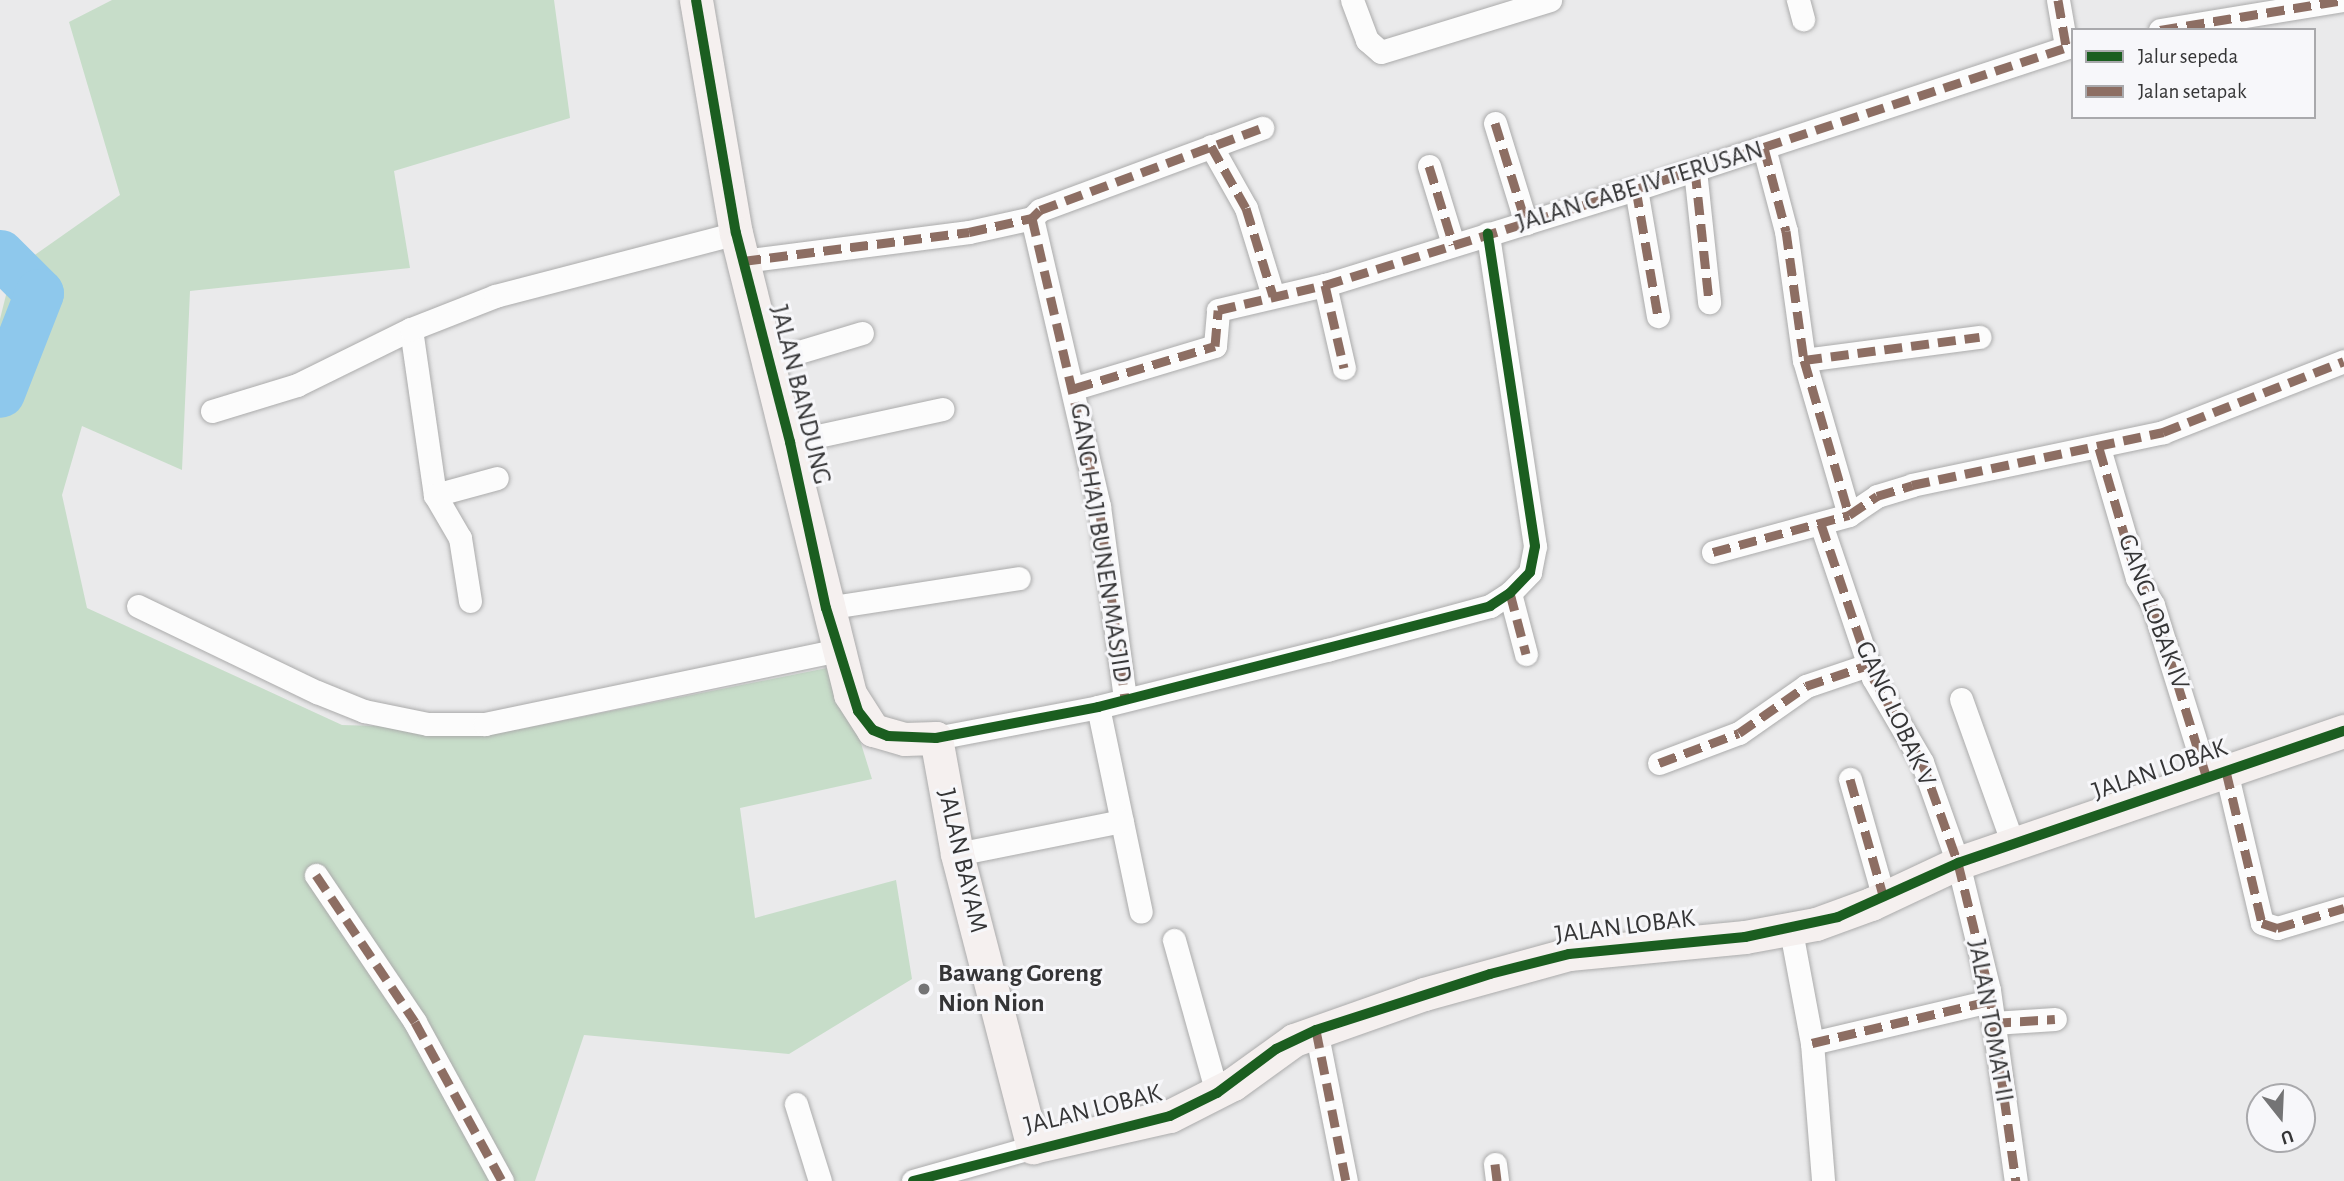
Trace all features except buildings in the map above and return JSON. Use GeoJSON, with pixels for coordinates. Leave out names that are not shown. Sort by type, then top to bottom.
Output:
{"type":"FeatureCollection","features":[{"type":"Feature","properties":{"kind":"street","name":"JALAN BANDUNG"},"geometry":{"type":"LineString","coordinates":[[696,0],[739,247],[790,442],[825,608],[850,694],[873,730],[905,739],[936,738]]}},
{"type":"Feature","properties":{"kind":"street"},"geometry":{"type":"LineString","coordinates":[[1352,0],[1367,40],[1381,52],[1391,52],[1550,0]]}},
{"type":"Feature","properties":{"kind":"street"},"geometry":{"type":"LineString","coordinates":[[2058,0],[2070,46]]}},
{"type":"Feature","properties":{"kind":"street"},"geometry":{"type":"LineString","coordinates":[[2172,28],[2344,0]]}},
{"type":"Feature","properties":{"kind":"street","name":"JALAN CABE IV TERUSAN"},"geometry":{"type":"LineString","coordinates":[[1075,388],[1215,346],[1218,310],[1325,285],[1636,189],[2070,46]]}},
{"type":"Feature","properties":{"kind":"street"},"geometry":{"type":"LineString","coordinates":[[1495,123],[1526,223]]}},
{"type":"Feature","properties":{"kind":"street"},"geometry":{"type":"LineString","coordinates":[[212,411],[297,385],[411,329],[495,296],[739,247],[969,232],[1032,218],[1040,210],[1262,128]]}},
{"type":"Feature","properties":{"kind":"street"},"geometry":{"type":"LineString","coordinates":[[1211,146],[1246,208],[1273,296]]}},
{"type":"Feature","properties":{"kind":"street"},"geometry":{"type":"LineString","coordinates":[[1764,148],[1786,231],[1804,360],[1849,515]]}},
{"type":"Feature","properties":{"kind":"street"},"geometry":{"type":"LineString","coordinates":[[1429,166],[1453,244]]}},
{"type":"Feature","properties":{"kind":"street"},"geometry":{"type":"LineString","coordinates":[[1695,170],[1709,302]]}},
{"type":"Feature","properties":{"kind":"street"},"geometry":{"type":"LineString","coordinates":[[1636,189],[1658,316]]}},
{"type":"Feature","properties":{"kind":"street","name":"GANG HAJI BUNEN MASJID"},"geometry":{"type":"LineString","coordinates":[[1032,218],[1075,388],[1100,506],[1125,698]]}},
{"type":"Feature","properties":{"kind":"street"},"geometry":{"type":"LineString","coordinates":[[936,738],[1098,707],[1490,606],[1510,593],[1530,572],[1535,545],[1488,234]]}},
{"type":"Feature","properties":{"kind":"street"},"geometry":{"type":"LineString","coordinates":[[1325,285],[1344,368]]}},
{"type":"Feature","properties":{"kind":"street"},"geometry":{"type":"LineString","coordinates":[[411,329],[435,495],[460,538],[470,601]]}},
{"type":"Feature","properties":{"kind":"street"},"geometry":{"type":"LineString","coordinates":[[769,361],[862,333]]}},
{"type":"Feature","properties":{"kind":"street"},"geometry":{"type":"LineString","coordinates":[[1804,360],[1979,337]]}},
{"type":"Feature","properties":{"kind":"street"},"geometry":{"type":"LineString","coordinates":[[1713,552],[1849,515],[1878,496],[1912,485],[2162,432],[2344,361]]}},
{"type":"Feature","properties":{"kind":"street"},"geometry":{"type":"LineString","coordinates":[[790,442],[942,410]]}},
{"type":"Feature","properties":{"kind":"street","name":"GANG LOBAK IV"},"geometry":{"type":"LineString","coordinates":[[2099,447],[2137,579],[2158,617],[2216,775],[2262,922],[2277,928],[2344,908]]}},
{"type":"Feature","properties":{"kind":"street"},"geometry":{"type":"LineString","coordinates":[[435,495],[497,478]]}},
{"type":"Feature","properties":{"kind":"street","name":"GANG LOBAK V"},"geometry":{"type":"LineString","coordinates":[[1821,524],[1868,665],[1922,762],[1958,863]]}},
{"type":"Feature","properties":{"kind":"street"},"geometry":{"type":"LineString","coordinates":[[825,608],[1018,578]]}},
{"type":"Feature","properties":{"kind":"street"},"geometry":{"type":"LineString","coordinates":[[1510,593],[1526,654]]}},
{"type":"Feature","properties":{"kind":"street"},"geometry":{"type":"LineString","coordinates":[[138,606],[317,692],[364,711],[428,724],[485,724],[838,650]]}},
{"type":"Feature","properties":{"kind":"street"},"geometry":{"type":"LineString","coordinates":[[1659,763],[1740,733],[1806,686],[1868,665]]}},
{"type":"Feature","properties":{"kind":"street"},"geometry":{"type":"LineString","coordinates":[[1961,699],[2012,844]]}},
{"type":"Feature","properties":{"kind":"street"},"geometry":{"type":"LineString","coordinates":[[1098,707],[1141,912]]}},
{"type":"Feature","properties":{"kind":"street","name":"JALAN LOBAK"},"geometry":{"type":"LineString","coordinates":[[918,1180],[1033,1147],[1149,1123],[1217,1093],[1276,1049],[1317,1030],[1490,974],[1569,954],[1791,931],[1884,898],[1958,863],[2344,731]]}},
{"type":"Feature","properties":{"kind":"street","name":"JALAN BAYAM"},"geometry":{"type":"LineString","coordinates":[[936,738],[957,854],[1033,1147]]}},
{"type":"Feature","properties":{"kind":"street"},"geometry":{"type":"LineString","coordinates":[[1850,779],[1884,898]]}},
{"type":"Feature","properties":{"kind":"street"},"geometry":{"type":"LineString","coordinates":[[957,854],[1122,821]]}},
{"type":"Feature","properties":{"kind":"street","name":"JALAN TOMAT II"},"geometry":{"type":"LineString","coordinates":[[1958,863],[1992,1012],[2013,1180]]}},
{"type":"Feature","properties":{"kind":"street"},"geometry":{"type":"LineString","coordinates":[[316,875],[415,1023],[502,1181]]}},
{"type":"Feature","properties":{"kind":"street"},"geometry":{"type":"LineString","coordinates":[[1791,931],[1812,1043],[1823,1181]]}},
{"type":"Feature","properties":{"kind":"street"},"geometry":{"type":"LineString","coordinates":[[1174,940],[1217,1093]]}},
{"type":"Feature","properties":{"kind":"street"},"geometry":{"type":"LineString","coordinates":[[1812,1043],[1992,1012],[2055,1018]]}},
{"type":"Feature","properties":{"kind":"street"},"geometry":{"type":"LineString","coordinates":[[1317,1030],[1346,1181]]}},
{"type":"Feature","properties":{"kind":"street"},"geometry":{"type":"LineString","coordinates":[[796,1104],[820,1181]]}},
{"type":"Feature","properties":{"kind":"green space"},"geometry":{"type":"Polygon","coordinates":[[[112,0],[554,0],[570,118],[394,171],[410,268],[190,291],[182,470],[82,426],[62,495],[87,608],[342,725],[515,730],[837,666],[872,779],[740,808],[755,918],[896,880],[912,979],[789,1054],[584,1035],[535,1181],[0,1181],[0,319],[12,271],[120,195],[69,22],[112,0]]]}},
{"type":"Feature","properties":{"kind":"waterway"},"geometry":{"type":"LineString","coordinates":[[0,254],[39,293],[0,393]]}},
{"type":"Feature","properties":{"kind":"marked path"},"geometry":{"type":"LineString","coordinates":[[2058,0],[2066,46]]}},
{"type":"Feature","properties":{"kind":"marked path"},"geometry":{"type":"LineString","coordinates":[[2172,28],[2344,0]]}},
{"type":"Feature","properties":{"kind":"marked path"},"geometry":{"type":"LineString","coordinates":[[1075,388],[1215,346],[1218,310],[1325,285],[1636,189],[2071,46]]}},
{"type":"Feature","properties":{"kind":"marked path"},"geometry":{"type":"LineString","coordinates":[[1495,123],[1526,223]]}},
{"type":"Feature","properties":{"kind":"marked path"},"geometry":{"type":"LineString","coordinates":[[743,261],[969,232],[1032,218],[1040,210],[1262,128]]}},
{"type":"Feature","properties":{"kind":"marked path"},"geometry":{"type":"LineString","coordinates":[[1211,146],[1246,208],[1273,296]]}},
{"type":"Feature","properties":{"kind":"marked path"},"geometry":{"type":"LineString","coordinates":[[1764,148],[1786,231],[1804,360],[1849,515]]}},
{"type":"Feature","properties":{"kind":"marked path"},"geometry":{"type":"LineString","coordinates":[[1429,166],[1453,244]]}},
{"type":"Feature","properties":{"kind":"marked path"},"geometry":{"type":"LineString","coordinates":[[1695,170],[1709,302]]}},
{"type":"Feature","properties":{"kind":"marked path"},"geometry":{"type":"LineString","coordinates":[[1636,189],[1658,316]]}},
{"type":"Feature","properties":{"kind":"marked path"},"geometry":{"type":"LineString","coordinates":[[1032,218],[1099,506],[1125,698]]}},
{"type":"Feature","properties":{"kind":"marked path"},"geometry":{"type":"LineString","coordinates":[[1325,285],[1344,368]]}},
{"type":"Feature","properties":{"kind":"marked path"},"geometry":{"type":"LineString","coordinates":[[1804,360],[1979,337]]}},
{"type":"Feature","properties":{"kind":"marked path"},"geometry":{"type":"LineString","coordinates":[[1713,552],[1849,515],[1877,496],[1912,485],[2163,432],[2344,361]]}},
{"type":"Feature","properties":{"kind":"marked path"},"geometry":{"type":"LineString","coordinates":[[2099,448],[2137,578],[2153,605],[2207,778]]}},
{"type":"Feature","properties":{"kind":"marked path"},"geometry":{"type":"LineString","coordinates":[[1821,524],[1873,678],[1922,762],[1958,863],[1989,990],[2016,1181]]}},
{"type":"Feature","properties":{"kind":"marked path"},"geometry":{"type":"LineString","coordinates":[[1510,593],[1526,654]]}},
{"type":"Feature","properties":{"kind":"marked path"},"geometry":{"type":"LineString","coordinates":[[1659,763],[1739,733],[1806,686],[1868,665]]}},
{"type":"Feature","properties":{"kind":"marked path"},"geometry":{"type":"LineString","coordinates":[[2226,771],[2262,923],[2277,928],[2344,908]]}},
{"type":"Feature","properties":{"kind":"marked path"},"geometry":{"type":"LineString","coordinates":[[1850,779],[1884,898]]}},
{"type":"Feature","properties":{"kind":"marked path"},"geometry":{"type":"LineString","coordinates":[[316,875],[415,1022],[502,1181]]}},
{"type":"Feature","properties":{"kind":"marked path"},"geometry":{"type":"LineString","coordinates":[[1812,1043],[1990,1001]]}},
{"type":"Feature","properties":{"kind":"marked path"},"geometry":{"type":"LineString","coordinates":[[1993,1023],[2055,1019]]}},
{"type":"Feature","properties":{"kind":"marked path"},"geometry":{"type":"LineString","coordinates":[[1316,1030],[1346,1181]]}},
{"type":"Feature","properties":{"kind":"marked path"},"geometry":{"type":"LineString","coordinates":[[1495,1164],[1497,1181]]}},
{"type":"Feature","properties":{"kind":"cycle path"},"geometry":{"type":"LineString","coordinates":[[696,0],[736,233],[790,442],[826,608],[858,711],[873,730],[888,736],[936,738],[1098,707],[1490,606],[1510,593],[1530,572],[1535,546],[1488,234]]}},
{"type":"Feature","properties":{"kind":"cycle path"},"geometry":{"type":"LineString","coordinates":[[913,1181],[1170,1116],[1217,1093],[1276,1049],[1316,1030],[1490,974],[1569,954],[1745,937],[1838,917],[1958,863],[2344,731]]}},
{"type":"Feature","properties":{"kind":"place","name":"Bawang Goreng Nion Nion"},"geometry":{"type":"Point","coordinates":[924,989]}}]}
